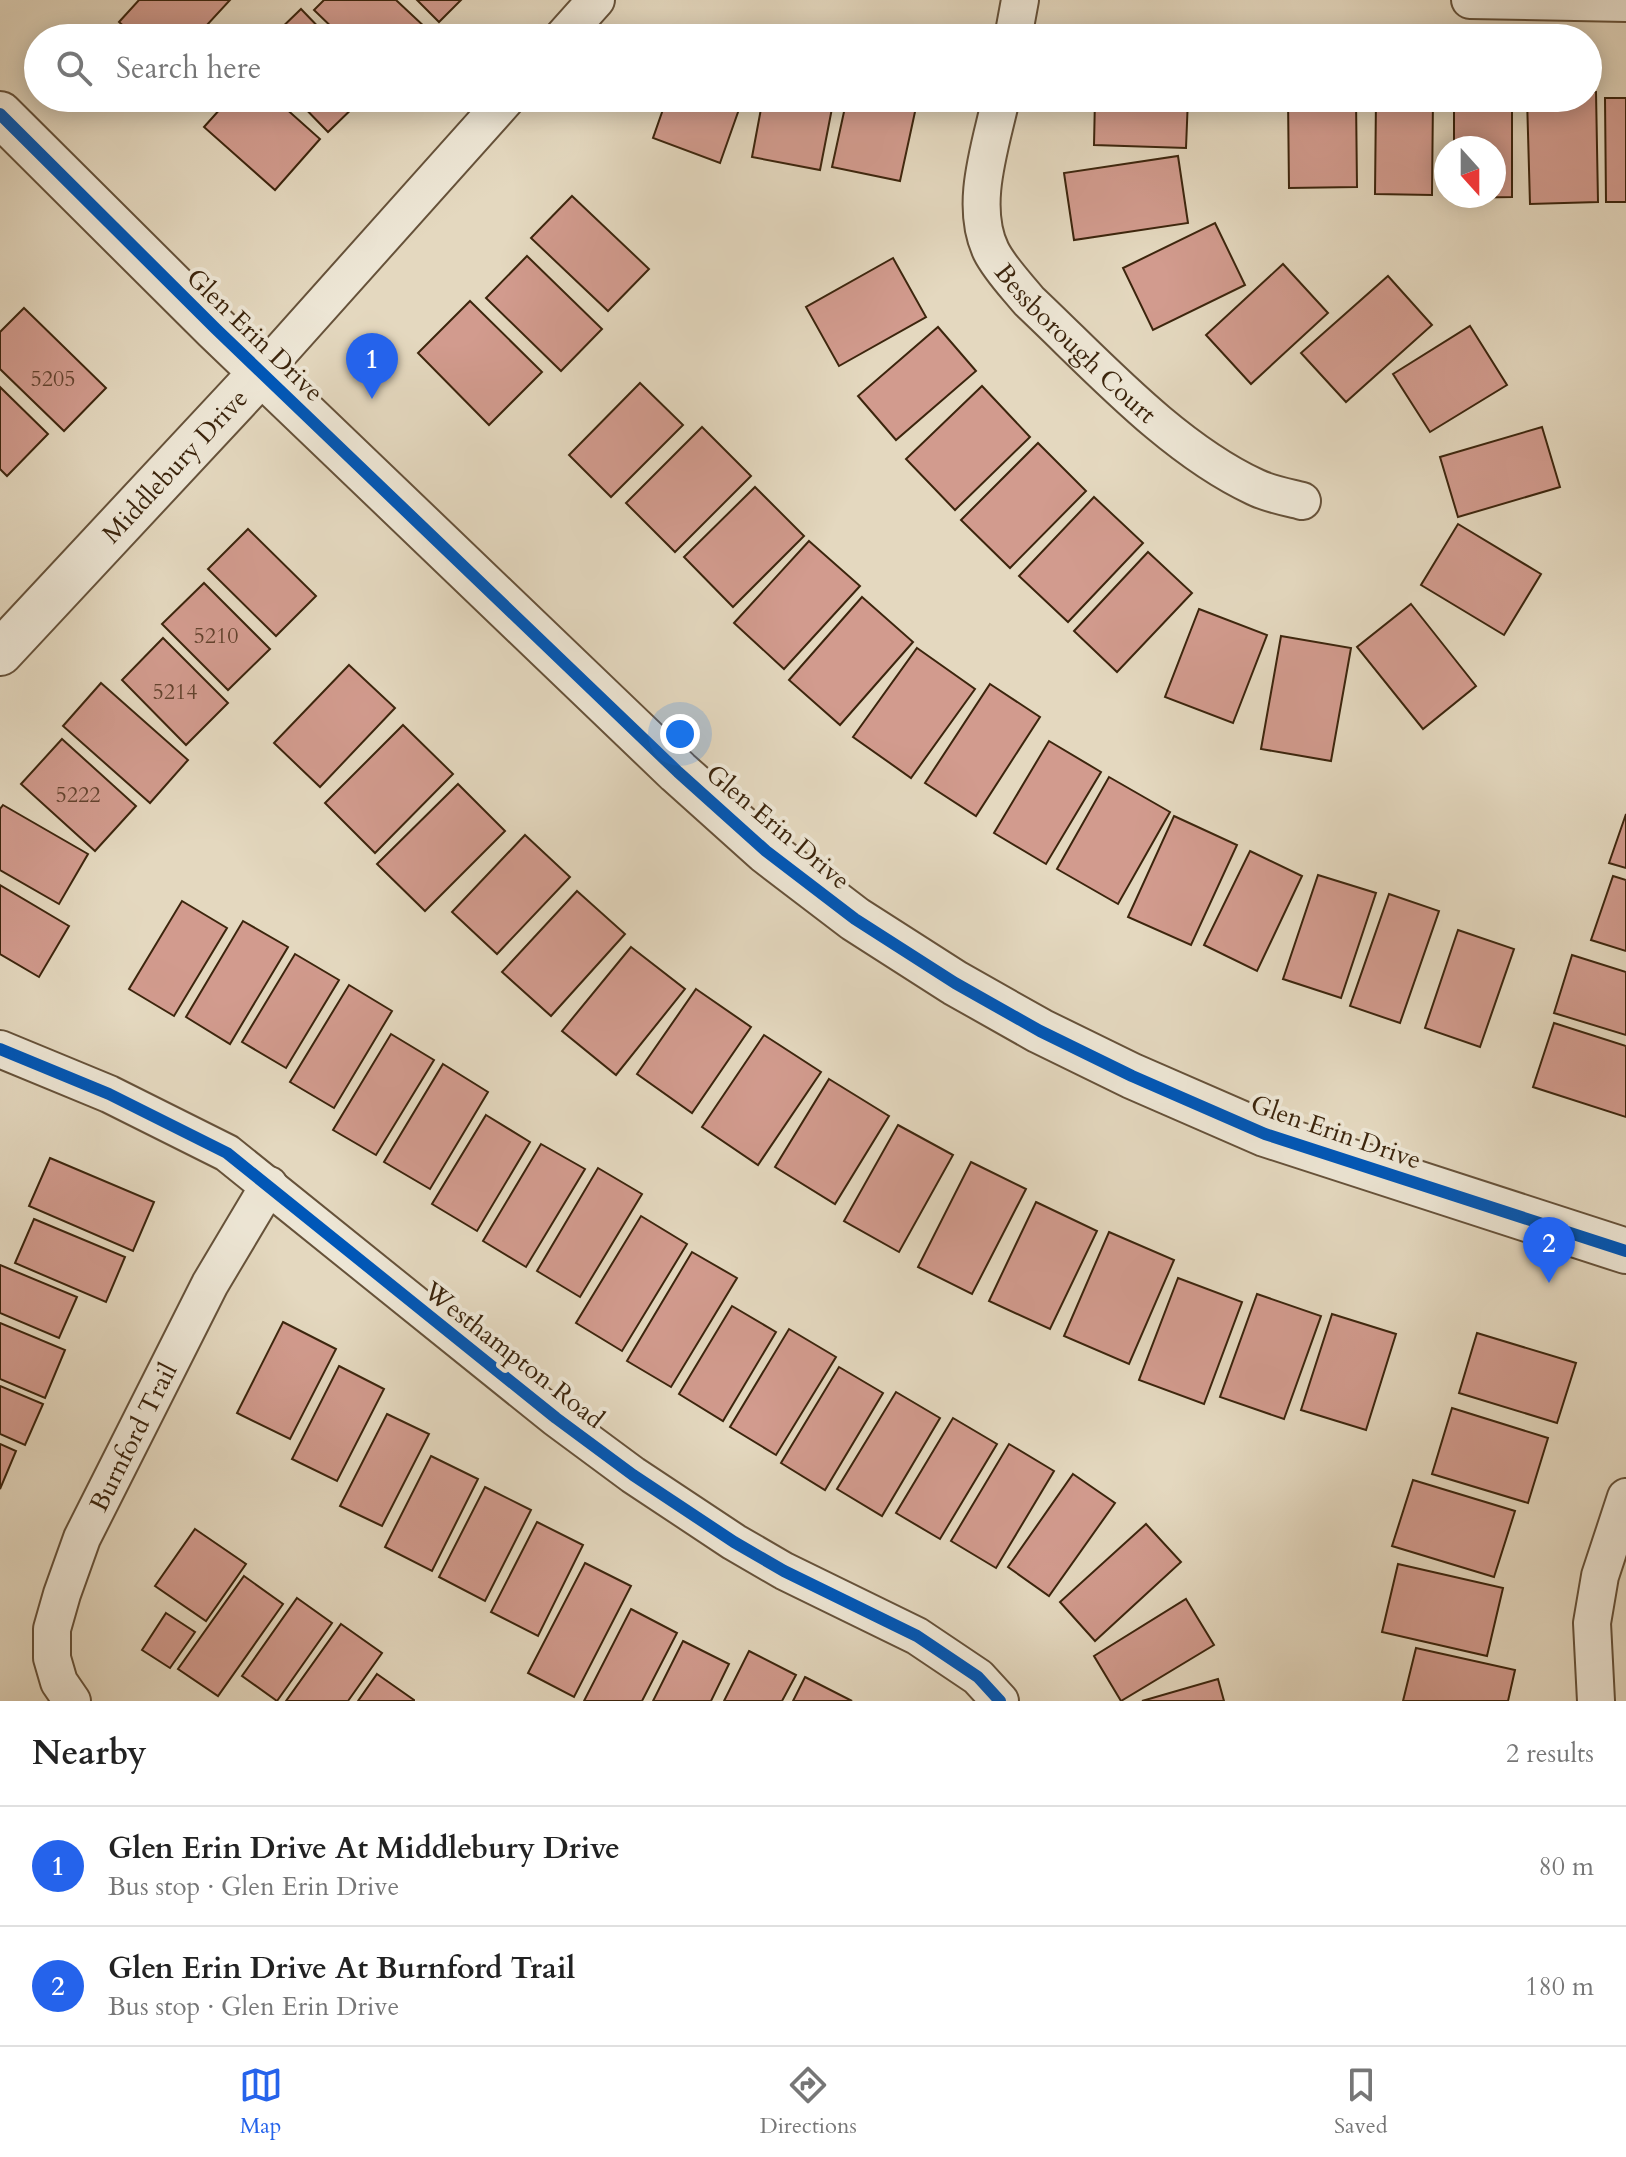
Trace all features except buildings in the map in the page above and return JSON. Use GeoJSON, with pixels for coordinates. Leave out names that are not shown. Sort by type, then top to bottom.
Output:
{"type":"FeatureCollection","features":[{"type":"Feature","properties":{"kind":"street"},"geometry":{"type":"LineString","coordinates":[[575,24],[596,0]]}},
{"type":"Feature","properties":{"kind":"street"},"geometry":{"type":"LineString","coordinates":[[1016,24],[1020,0]]}},
{"type":"Feature","properties":{"kind":"street"},"geometry":{"type":"LineString","coordinates":[[1470,0],[1626,3]]}},
{"type":"Feature","properties":{"kind":"street","name":"Middlebury Drive"},"geometry":{"type":"LineString","coordinates":[[0,653],[262,372],[494,112]]}},
{"type":"Feature","properties":{"kind":"street","name":"Bessborough Court"},"geometry":{"type":"LineString","coordinates":[[998,112],[983,186],[982,224],[991,251],[1007,275],[1029,301],[1181,443],[1221,470],[1258,489],[1302,501]]}},
{"type":"Feature","properties":{"kind":"street","name":"Glen Erin Drive"},"geometry":{"type":"LineString","coordinates":[[0,114],[262,372],[678,772],[766,851],[855,919],[955,983],[1040,1031],[1132,1076],[1265,1134],[1626,1251]]}},
{"type":"Feature","properties":{"kind":"street","name":"Westhampton Road"},"geometry":{"type":"LineString","coordinates":[[0,1049],[180,1128],[227,1153],[556,1418],[633,1475],[784,1571],[917,1636],[978,1677],[1000,1701]]}},
{"type":"Feature","properties":{"kind":"street","name":"Burnford Trail"},"geometry":{"type":"LineString","coordinates":[[72,1701],[59,1682],[52,1658],[52,1629],[82,1538],[210,1284],[269,1185]]}},
{"type":"Feature","properties":{"kind":"street"},"geometry":{"type":"LineString","coordinates":[[1596,1701],[1592,1623],[1600,1576],[1626,1497]]}},
{"type":"Feature","properties":{"kind":"cycle path"},"geometry":{"type":"LineString","coordinates":[[0,114],[216,329],[678,772],[766,851],[855,919],[955,983],[1040,1031],[1132,1076],[1265,1134],[1626,1251]]}},
{"type":"Feature","properties":{"kind":"cycle path"},"geometry":{"type":"LineString","coordinates":[[0,1049],[109,1094],[227,1153],[556,1418],[633,1475],[784,1571],[917,1636],[978,1677],[1000,1701]]}},
{"type":"Feature","properties":{"kind":"place","name":"Glen Erin Drive At Middlebury Drive"},"geometry":{"type":"Point","coordinates":[372,399]}},
{"type":"Feature","properties":{"kind":"place","name":"Glen Erin Drive At Burnford Trail"},"geometry":{"type":"Point","coordinates":[1549,1283]}}]}
